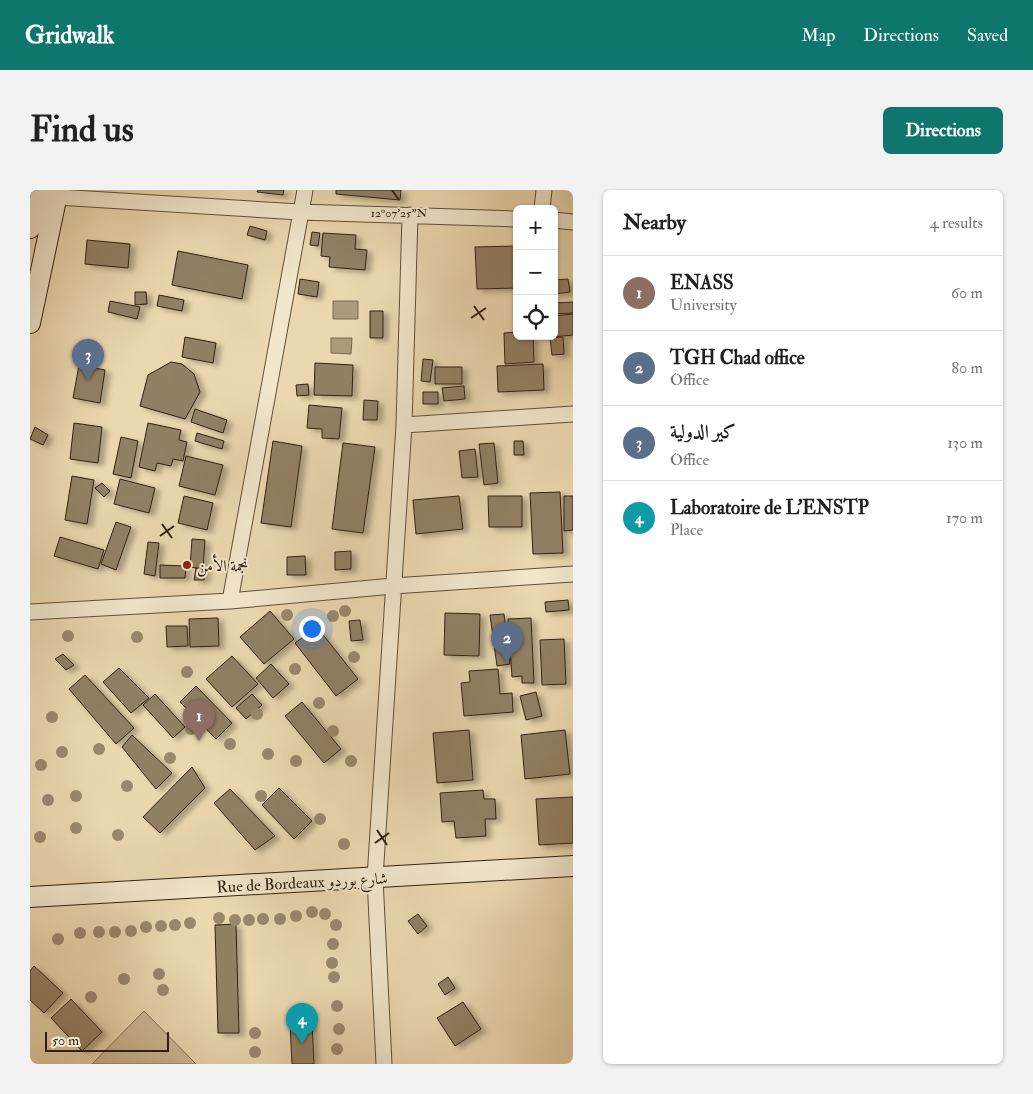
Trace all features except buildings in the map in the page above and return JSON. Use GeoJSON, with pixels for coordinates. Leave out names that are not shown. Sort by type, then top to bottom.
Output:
{"type":"FeatureCollection","features":[{"type":"Feature","properties":{"kind":"street"},"geometry":{"type":"LineString","coordinates":[[30,228],[38,190]]}},
{"type":"Feature","properties":{"kind":"street"},"geometry":{"type":"LineString","coordinates":[[230,601],[305,190]]}},
{"type":"Feature","properties":{"kind":"street"},"geometry":{"type":"LineString","coordinates":[[542,205],[544,190]]}},
{"type":"Feature","properties":{"kind":"street"},"geometry":{"type":"LineString","coordinates":[[30,323],[58,193],[300,212],[513,218]]}},
{"type":"Feature","properties":{"kind":"street"},"geometry":{"type":"LineString","coordinates":[[384,1064],[375,878],[404,425],[410,215]]}},
{"type":"Feature","properties":{"kind":"street"},"geometry":{"type":"LineString","coordinates":[[558,220],[573,222]]}},
{"type":"Feature","properties":{"kind":"street"},"geometry":{"type":"LineString","coordinates":[[404,425],[573,414]]}},
{"type":"Feature","properties":{"kind":"street"},"geometry":{"type":"LineString","coordinates":[[30,612],[230,601],[393,586],[573,574]]}},
{"type":"Feature","properties":{"kind":"street","name":"Rue de Bordeaux شارع بوردو"},"geometry":{"type":"LineString","coordinates":[[30,897],[573,866]]}},
{"type":"Feature","properties":{"kind":"shaded area"},"geometry":{"type":"Polygon","coordinates":[[[333,301],[358,301],[358,319],[333,319],[333,301]]]}},
{"type":"Feature","properties":{"kind":"shaded area"},"geometry":{"type":"Polygon","coordinates":[[[331,338],[352,338],[351,354],[331,353],[331,338]]]}},
{"type":"Feature","properties":{"kind":"shaded area"},"geometry":{"type":"Polygon","coordinates":[[[144,1011],[196,1064],[92,1064],[144,1011]]]}},
{"type":"Feature","properties":{"kind":"place","name":"كير الدولية"},"geometry":{"type":"Point","coordinates":[88,380]}},
{"type":"Feature","properties":{"kind":"place","name":"نجمة الأمن"},"geometry":{"type":"Point","coordinates":[187,565]}},
{"type":"Feature","properties":{"kind":"place","name":"TGH Chad office"},"geometry":{"type":"Point","coordinates":[507,663]}},
{"type":"Feature","properties":{"kind":"place","name":"ENASS"},"geometry":{"type":"Point","coordinates":[199,741]}},
{"type":"Feature","properties":{"kind":"place","name":"Laboratoire de L'ENSTP"},"geometry":{"type":"Point","coordinates":[302,1044]}}]}
